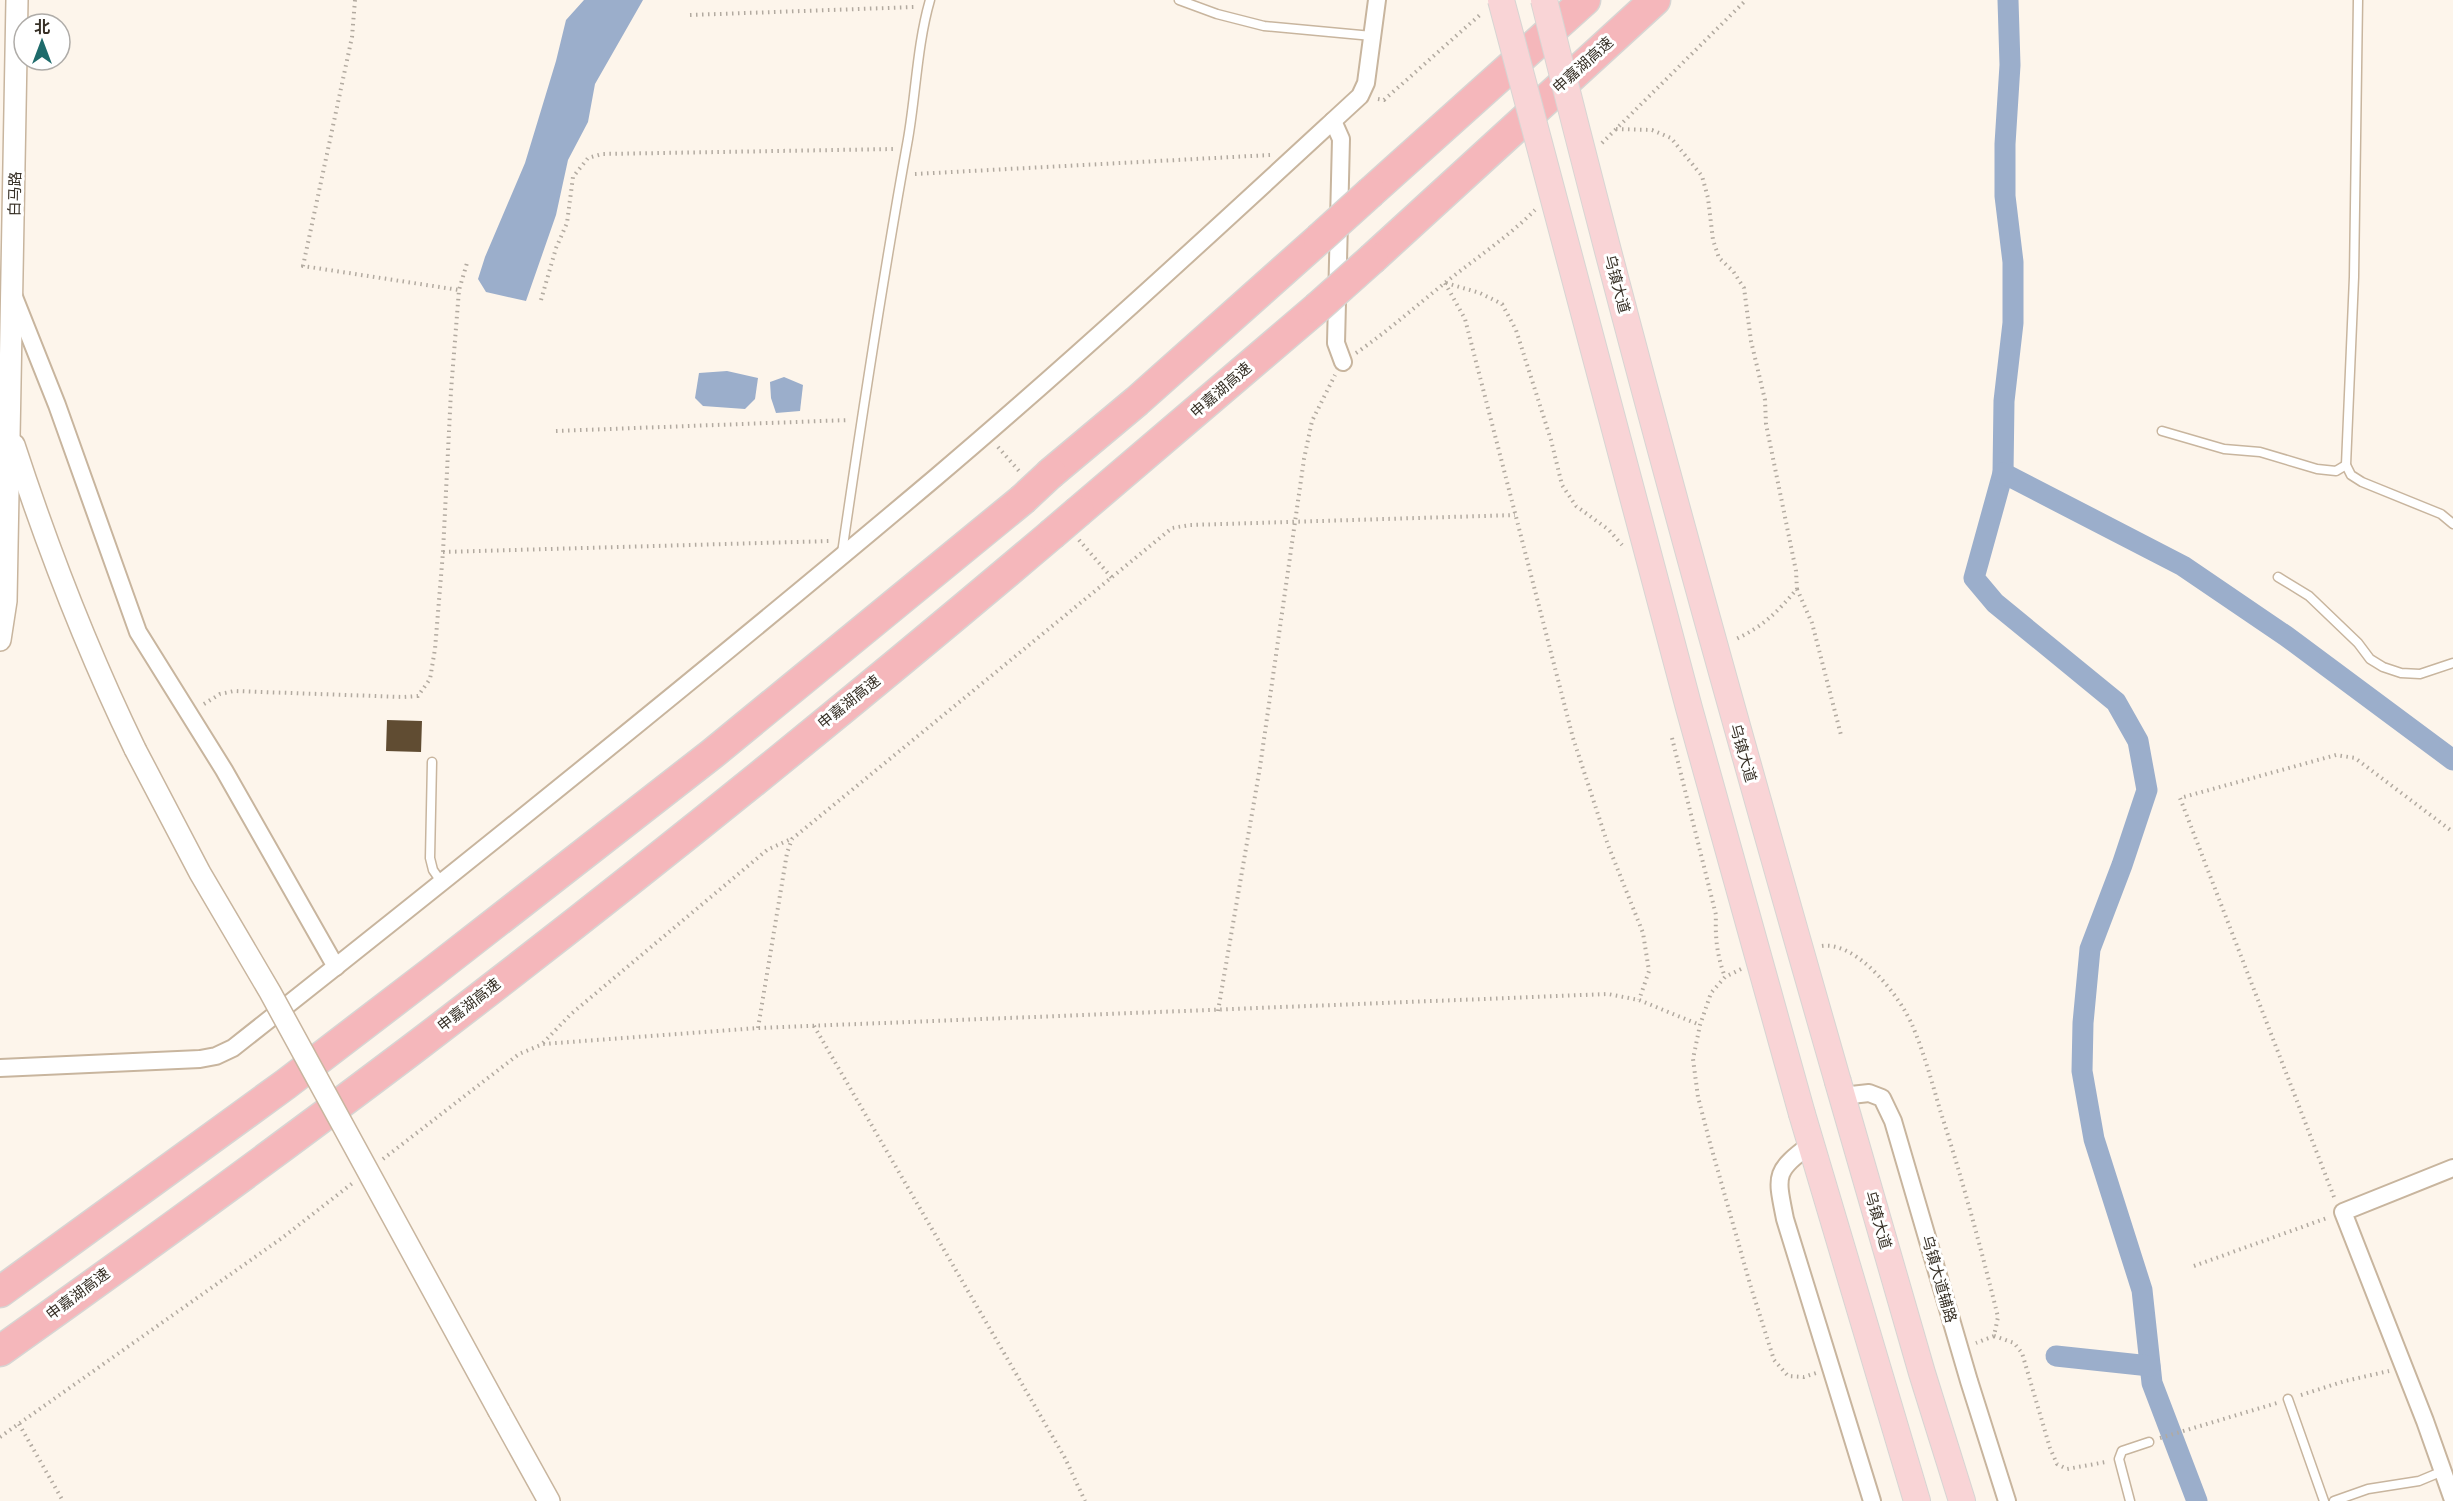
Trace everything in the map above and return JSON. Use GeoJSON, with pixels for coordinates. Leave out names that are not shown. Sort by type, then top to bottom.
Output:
{"type":"FeatureCollection","features":[{"type":"Feature","properties":{"kind":"highway"},"geometry":{"type":"LineString","coordinates":[[0,1292],[286,1084],[458,952],[808,676],[1022,500],[1146,393],[1585,0]]}},
{"type":"Feature","properties":{"kind":"highway","name":"申嘉湖高速"},"geometry":{"type":"LineString","coordinates":[[0,1352],[414,1048],[790,750],[1052,536],[1317,308],[1655,0]]}},
{"type":"Feature","properties":{"kind":"main road","name":"乌镇大道"},"geometry":{"type":"LineString","coordinates":[[1544,0],[1722,678],[1919,1361],[1962,1501]]}},
{"type":"Feature","properties":{"kind":"main road"},"geometry":{"type":"LineString","coordinates":[[1495,4],[1802,1114],[1917,1501]]}},
{"type":"Feature","properties":{"kind":"street","name":"白马路"},"geometry":{"type":"LineString","coordinates":[[0,640],[6,601],[17,0]]}},
{"type":"Feature","properties":{"kind":"street"},"geometry":{"type":"LineString","coordinates":[[0,1068],[190,1059],[216,1056],[233,1048],[606,752],[842,548],[938,476],[1136,302],[1360,96],[1366,83],[1377,0]]}},
{"type":"Feature","properties":{"kind":"street"},"geometry":{"type":"LineString","coordinates":[[1333,121],[1341,139],[1336,343],[1342,362]]}},
{"type":"Feature","properties":{"kind":"street"},"geometry":{"type":"LineString","coordinates":[[12,294],[57,405],[138,632],[224,770],[336,967]]}},
{"type":"Feature","properties":{"kind":"street"},"geometry":{"type":"LineString","coordinates":[[10,430],[53,561],[84,639],[135,749],[200,873],[270,992],[549,1501]]}},
{"type":"Feature","properties":{"kind":"street","name":"乌镇大道辅路"},"geometry":{"type":"LineString","coordinates":[[1840,1089],[1869,1093],[1882,1098],[1893,1120],[1959,1349],[2007,1501]]}},
{"type":"Feature","properties":{"kind":"street"},"geometry":{"type":"LineString","coordinates":[[1811,1144],[1786,1163],[1779,1173],[1779,1188],[1785,1219],[1872,1501]]}},
{"type":"Feature","properties":{"kind":"street"},"geometry":{"type":"LineString","coordinates":[[2453,1168],[2343,1212],[2453,1500]]}},
{"type":"Feature","properties":{"kind":"lane"},"geometry":{"type":"LineString","coordinates":[[1179,0],[1217,14],[1264,26],[1372,36]]}},
{"type":"Feature","properties":{"kind":"lane"},"geometry":{"type":"LineString","coordinates":[[2358,0],[2354,277],[2346,465],[2351,475],[2361,482],[2441,514],[2453,524]]}},
{"type":"Feature","properties":{"kind":"lane"},"geometry":{"type":"LineString","coordinates":[[842,548],[929,4]]}},
{"type":"Feature","properties":{"kind":"lane"},"geometry":{"type":"LineString","coordinates":[[2162,431],[2223,449],[2260,452],[2317,469],[2336,471],[2346,465]]}},
{"type":"Feature","properties":{"kind":"lane"},"geometry":{"type":"LineString","coordinates":[[2278,577],[2309,596],[2358,643],[2370,659],[2383,667],[2401,674],[2420,674],[2453,663]]}},
{"type":"Feature","properties":{"kind":"lane"},"geometry":{"type":"LineString","coordinates":[[432,762],[430,858],[433,870],[442,883]]}},
{"type":"Feature","properties":{"kind":"lane"},"geometry":{"type":"LineString","coordinates":[[2288,1399],[2324,1501]]}},
{"type":"Feature","properties":{"kind":"lane"},"geometry":{"type":"LineString","coordinates":[[2130,1501],[2119,1459],[2122,1451],[2149,1442]]}},
{"type":"Feature","properties":{"kind":"lane"},"geometry":{"type":"LineString","coordinates":[[2334,1501],[2376,1487],[2419,1481],[2443,1471]]}},
{"type":"Feature","properties":{"kind":"path"},"geometry":{"type":"LineString","coordinates":[[355,0],[352,37],[303,266],[459,290]]}},
{"type":"Feature","properties":{"kind":"path"},"geometry":{"type":"LineString","coordinates":[[1600,145],[1746,0]]}},
{"type":"Feature","properties":{"kind":"path"},"geometry":{"type":"LineString","coordinates":[[690,15],[929,4]]}},
{"type":"Feature","properties":{"kind":"path"},"geometry":{"type":"LineString","coordinates":[[1360,96],[1384,100],[1495,4]]}},
{"type":"Feature","properties":{"kind":"path"},"geometry":{"type":"LineString","coordinates":[[1616,129],[1652,130],[1671,138],[1702,176],[1708,198],[1713,240],[1719,258],[1744,288],[1751,341],[1765,399],[1766,424],[1796,571],[1797,589],[1812,622],[1841,735]]}},
{"type":"Feature","properties":{"kind":"path"},"geometry":{"type":"LineString","coordinates":[[540,300],[556,248],[567,223],[573,177],[588,158],[602,154],[906,148]]}},
{"type":"Feature","properties":{"kind":"path"},"geometry":{"type":"LineString","coordinates":[[902,174],[1271,155]]}},
{"type":"Feature","properties":{"kind":"path"},"geometry":{"type":"LineString","coordinates":[[1218,1011],[1260,766],[1312,421],[1342,362],[1391,328],[1512,232],[1536,209]]}},
{"type":"Feature","properties":{"kind":"path"},"geometry":{"type":"LineString","coordinates":[[188,714],[220,694],[234,691],[403,697],[418,696],[430,679],[435,649],[443,552],[459,290],[467,263]]}},
{"type":"Feature","properties":{"kind":"path"},"geometry":{"type":"LineString","coordinates":[[1445,283],[1465,319],[1573,738],[1608,845],[1642,933],[1649,970],[1639,1000]]}},
{"type":"Feature","properties":{"kind":"path"},"geometry":{"type":"LineString","coordinates":[[1445,283],[1480,293],[1502,304],[1516,330],[1551,440],[1562,485],[1576,506],[1609,530],[1624,548]]}},
{"type":"Feature","properties":{"kind":"path"},"geometry":{"type":"LineString","coordinates":[[556,431],[862,419]]}},
{"type":"Feature","properties":{"kind":"path"},"geometry":{"type":"LineString","coordinates":[[543,1044],[571,1014],[767,850],[792,838],[1172,528],[1190,525],[1515,515]]}},
{"type":"Feature","properties":{"kind":"path"},"geometry":{"type":"LineString","coordinates":[[443,552],[842,548]]}},
{"type":"Feature","properties":{"kind":"path"},"geometry":{"type":"LineString","coordinates":[[1732,640],[1753,631],[1771,618],[1797,589]]}},
{"type":"Feature","properties":{"kind":"path"},"geometry":{"type":"LineString","coordinates":[[1670,732],[1716,915],[1715,933],[1718,957],[1725,976]]}},
{"type":"Feature","properties":{"kind":"path"},"geometry":{"type":"LineString","coordinates":[[2194,1266],[2343,1212],[2334,1197],[2180,798],[2336,755],[2355,758],[2453,832]]}},
{"type":"Feature","properties":{"kind":"path"},"geometry":{"type":"LineString","coordinates":[[758,1028],[787,853],[792,838]]}},
{"type":"Feature","properties":{"kind":"path"},"geometry":{"type":"LineString","coordinates":[[382,1160],[519,1054],[543,1044],[758,1028],[1608,994],[1639,1000],[1700,1025]]}},
{"type":"Feature","properties":{"kind":"path"},"geometry":{"type":"LineString","coordinates":[[814,1026],[1065,1458],[1085,1501]]}},
{"type":"Feature","properties":{"kind":"path"},"geometry":{"type":"LineString","coordinates":[[0,1437],[282,1238],[355,1181]]}},
{"type":"Feature","properties":{"kind":"path"},"geometry":{"type":"LineString","coordinates":[[1994,1336],[2014,1343],[2022,1353],[2050,1448],[2057,1464],[2067,1469],[2119,1459]]}},
{"type":"Feature","properties":{"kind":"path"},"geometry":{"type":"LineString","coordinates":[[19,1424],[63,1501]]}},
{"type":"Feature","properties":{"kind":"path"},"geometry":{"type":"LineString","coordinates":[[2149,1442],[2202,1424]]}},
{"type":"Feature","properties":{"kind":"water"},"geometry":{"type":"Polygon","coordinates":[[[584,0],[643,0],[595,84],[588,122],[568,160],[556,215],[526,301],[486,292],[478,279],[485,257],[525,163],[566,20],[584,0]]]}},
{"type":"Feature","properties":{"kind":"water"},"geometry":{"type":"Polygon","coordinates":[[[727,371],[758,378],[755,399],[745,409],[703,406],[695,398],[699,373],[727,371]]]}},
{"type":"Feature","properties":{"kind":"water"},"geometry":{"type":"Polygon","coordinates":[[[784,377],[803,385],[800,411],[776,413],[771,398],[770,382],[784,377]]]}},
{"type":"Feature","properties":{"kind":"building"},"geometry":{"type":"Polygon","coordinates":[[[387,720],[422,721],[421,752],[386,751],[387,720]]]}},
{"type":"Feature","properties":{"kind":"waterway"},"geometry":{"type":"LineString","coordinates":[[2008,0],[2010,65],[2005,144],[2005,196],[2013,262],[2013,323],[2004,401],[2003,473],[1974,578],[1995,603],[2116,702],[2138,741],[2147,790],[2090,949],[2083,1023],[2082,1071],[2094,1139],[2142,1290],[2152,1383],[2197,1501]]}},
{"type":"Feature","properties":{"kind":"waterway"},"geometry":{"type":"LineString","coordinates":[[2003,473],[2183,566],[2286,636],[2453,760]]}},
{"type":"Feature","properties":{"kind":"waterway"},"geometry":{"type":"LineString","coordinates":[[2056,1356],[2150,1366]]}}]}
